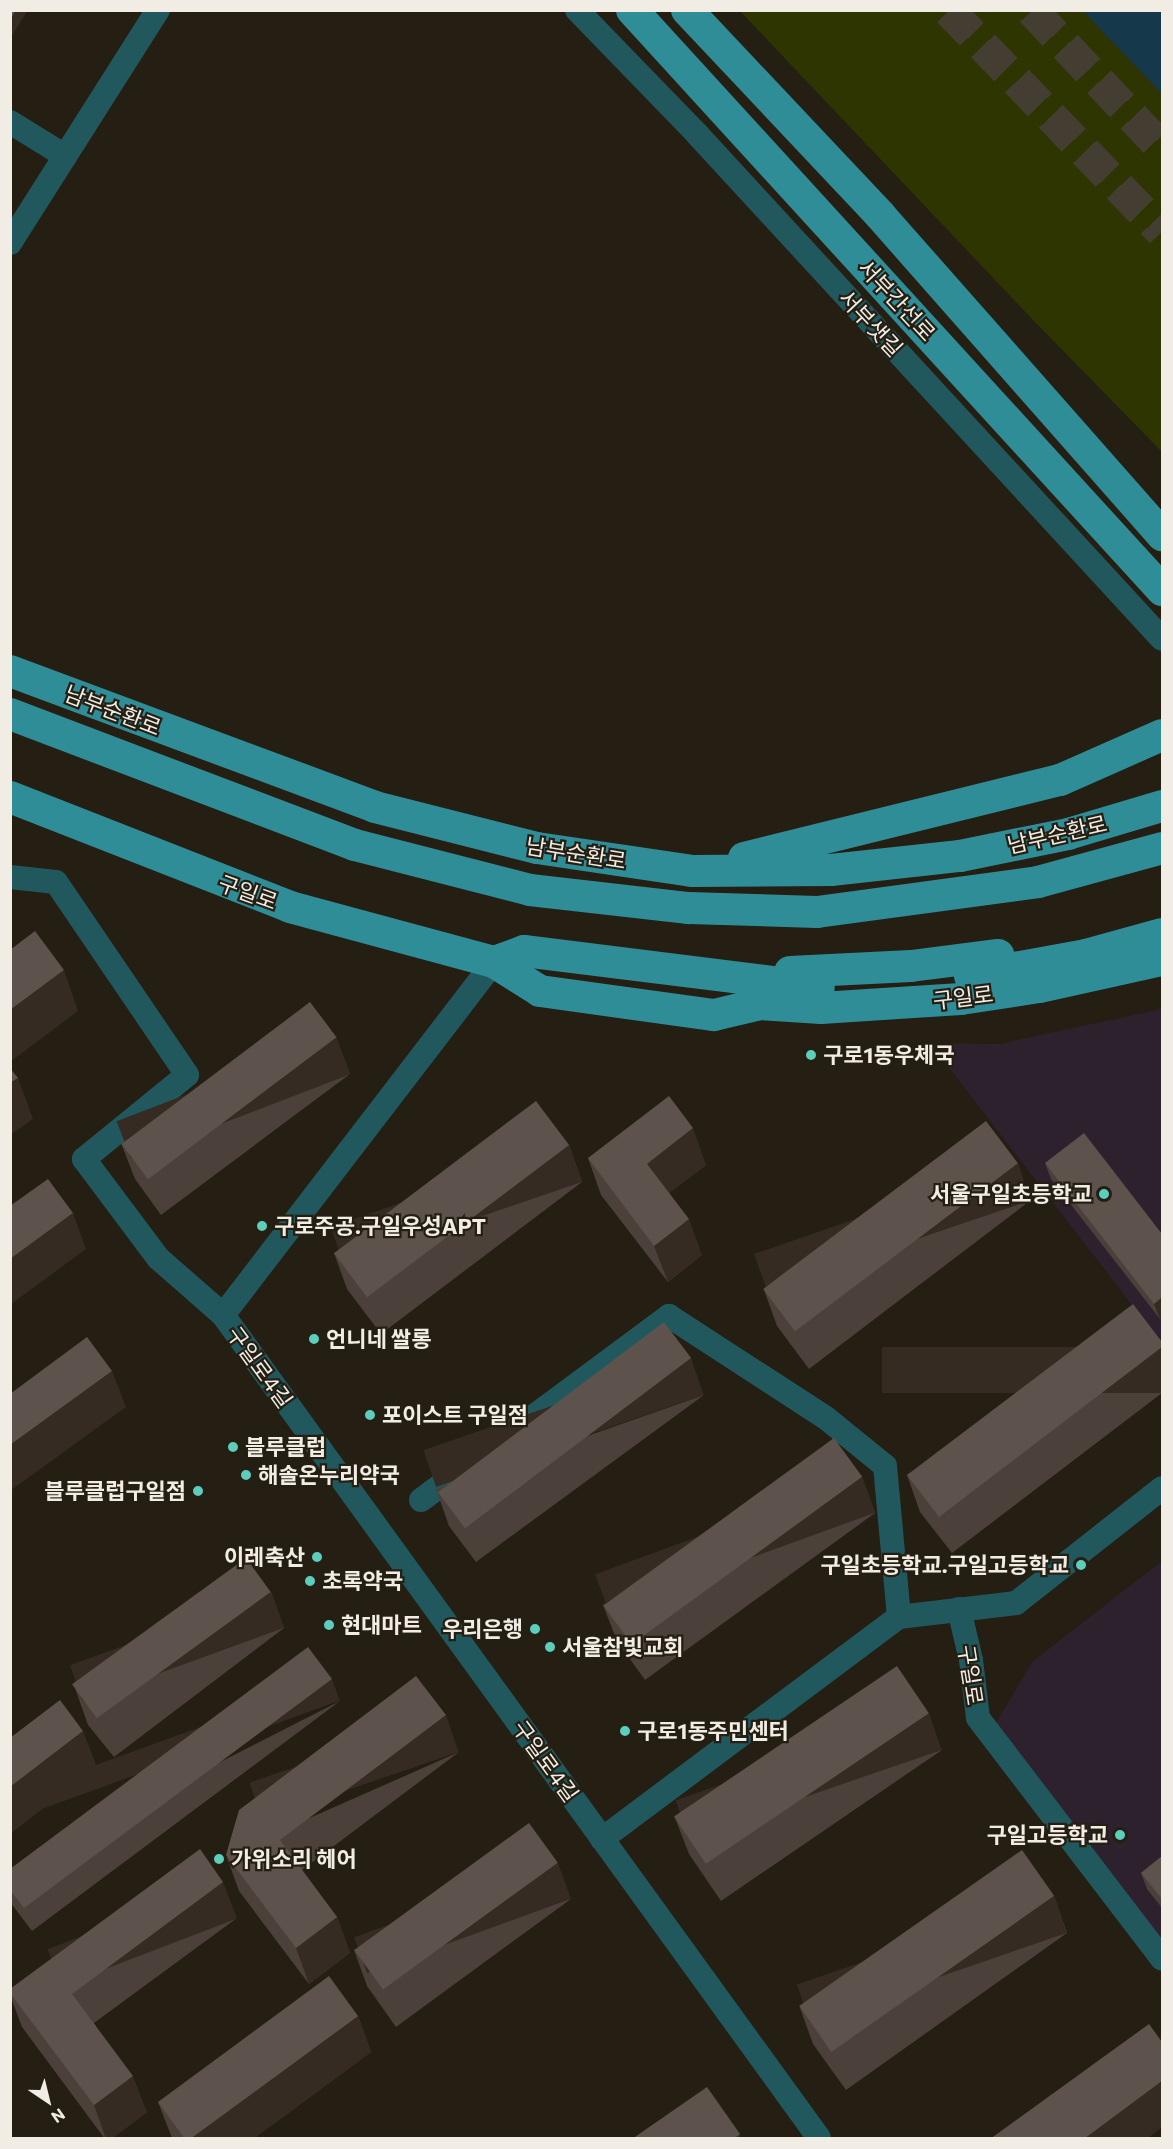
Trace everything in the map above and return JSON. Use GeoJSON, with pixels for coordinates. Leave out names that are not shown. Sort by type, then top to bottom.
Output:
{"type":"FeatureCollection","features":[{"type":"Feature","properties":{"kind":"main road","name":"서부간선로"},"geometry":{"type":"LineString","coordinates":[[632,10],[1162,590]]}},
{"type":"Feature","properties":{"kind":"main road","name":"서부간선로"},"geometry":{"type":"LineString","coordinates":[[687,10],[880,215],[1162,535]]}},
{"type":"Feature","properties":{"kind":"main road","name":"남부순환로"},"geometry":{"type":"LineString","coordinates":[[10,671],[375,807],[537,848],[693,871],[831,870],[960,856],[1068,834],[1162,806]]}},
{"type":"Feature","properties":{"kind":"main road","name":"남부순환로"},"geometry":{"type":"LineString","coordinates":[[10,714],[355,844],[530,890],[689,908],[817,912],[1038,882],[1162,848]]}},
{"type":"Feature","properties":{"kind":"main road"},"geometry":{"type":"LineString","coordinates":[[693,871],[1060,780],[1162,735]]}},
{"type":"Feature","properties":{"kind":"main road","name":"구일로"},"geometry":{"type":"LineString","coordinates":[[10,797],[270,900],[494,962],[540,991],[714,1015],[760,1004],[821,1008],[961,999],[1039,987],[1162,960]]}},
{"type":"Feature","properties":{"kind":"main road"},"geometry":{"type":"LineString","coordinates":[[712,976],[979,958],[1088,938],[1162,918]]}},
{"type":"Feature","properties":{"kind":"main road"},"geometry":{"type":"LineString","coordinates":[[712,976],[826,988],[898,985],[1086,955],[1162,934]]}},
{"type":"Feature","properties":{"kind":"main road","name":"구일로"},"geometry":{"type":"LineString","coordinates":[[494,962],[524,951],[712,976],[760,1004]]}},
{"type":"Feature","properties":{"kind":"street"},"geometry":{"type":"LineString","coordinates":[[10,243],[158,10]]}},
{"type":"Feature","properties":{"kind":"street","name":"서부샛길"},"geometry":{"type":"LineString","coordinates":[[577,10],[697,134],[1162,639]]}},
{"type":"Feature","properties":{"kind":"street"},"geometry":{"type":"LineString","coordinates":[[10,122],[65,156]]}},
{"type":"Feature","properties":{"kind":"street"},"geometry":{"type":"LineString","coordinates":[[10,877],[56,882],[187,1075],[84,1159],[158,1258],[223,1315]]}},
{"type":"Feature","properties":{"kind":"street","name":"구일로4길"},"geometry":{"type":"LineString","coordinates":[[494,962],[223,1315],[819,2139]]}},
{"type":"Feature","properties":{"kind":"street"},"geometry":{"type":"LineString","coordinates":[[421,1500],[669,1316],[826,1418],[885,1466],[899,1617]]}},
{"type":"Feature","properties":{"kind":"street"},"geometry":{"type":"LineString","coordinates":[[602,1839],[899,1617],[1016,1603],[1162,1488]]}},
{"type":"Feature","properties":{"kind":"street","name":"구일로"},"geometry":{"type":"LineString","coordinates":[[959,1609],[971,1660],[978,1718],[1162,1959]]}},
{"type":"Feature","properties":{"kind":"shaded area","name":"서울구일초등학교"},"geometry":{"type":"Polygon","coordinates":[[[1162,1009],[1162,1344],[930,1043],[999,1044],[1162,1009]]]}},
{"type":"Feature","properties":{"kind":"shaded area","name":"구일고등학교"},"geometry":{"type":"Polygon","coordinates":[[[1162,1561],[1162,1944],[994,1726],[1033,1661],[1162,1561]]]}},
{"type":"Feature","properties":{"kind":"green space"},"geometry":{"type":"Polygon","coordinates":[[[740,11],[1162,11],[1162,452],[1032,319],[740,11]]]}},
{"type":"Feature","properties":{"kind":"water"},"geometry":{"type":"Polygon","coordinates":[[[1083,11],[1162,11],[1162,94],[1083,11]]]}},
{"type":"Feature","properties":{"kind":"building"},"geometry":{"type":"Polygon","coordinates":[[[10,10],[16,10],[10,20],[10,10]]]}},
{"type":"Feature","properties":{"kind":"building"},"geometry":{"type":"Polygon","coordinates":[[[35,931],[64,970],[10,1010],[10,950],[35,931]]]}},
{"type":"Feature","properties":{"kind":"building"},"geometry":{"type":"Polygon","coordinates":[[[310,1002],[336,1037],[148,1179],[122,1144],[310,1002]]]}},
{"type":"Feature","properties":{"kind":"building"},"geometry":{"type":"Polygon","coordinates":[[[10,1068],[18,1078],[10,1083],[10,1068]]]}},
{"type":"Feature","properties":{"kind":"building"},"geometry":{"type":"Polygon","coordinates":[[[669,1096],[693,1128],[647,1164],[689,1219],[654,1246],[588,1158],[669,1096]]]}},
{"type":"Feature","properties":{"kind":"building"},"geometry":{"type":"Polygon","coordinates":[[[536,1101],[569,1145],[367,1297],[334,1253],[536,1101]]]}},
{"type":"Feature","properties":{"kind":"building"},"geometry":{"type":"Polygon","coordinates":[[[986,1121],[1018,1163],[795,1331],[763,1289],[986,1121]]]}},
{"type":"Feature","properties":{"kind":"building"},"geometry":{"type":"Polygon","coordinates":[[[1084,1133],[1162,1234],[1162,1297],[1154,1304],[1045,1163],[1084,1133]]]}},
{"type":"Feature","properties":{"kind":"building"},"geometry":{"type":"Polygon","coordinates":[[[48,1179],[73,1213],[10,1259],[10,1206],[48,1179]]]}},
{"type":"Feature","properties":{"kind":"building"},"geometry":{"type":"Polygon","coordinates":[[[1133,1304],[1162,1342],[1162,1347],[939,1517],[907,1475],[1133,1304]]]}},
{"type":"Feature","properties":{"kind":"building"},"geometry":{"type":"Polygon","coordinates":[[[664,1322],[691,1358],[465,1528],[438,1492],[664,1322]]]}},
{"type":"Feature","properties":{"kind":"building"},"geometry":{"type":"Polygon","coordinates":[[[87,1337],[112,1371],[10,1445],[10,1394],[87,1337]]]}},
{"type":"Feature","properties":{"kind":"building"},"geometry":{"type":"Polygon","coordinates":[[[834,1438],[862,1477],[632,1644],[603,1606],[834,1438]]]}},
{"type":"Feature","properties":{"kind":"building"},"geometry":{"type":"Polygon","coordinates":[[[246,1558],[271,1592],[97,1718],[72,1684],[246,1558]]]}},
{"type":"Feature","properties":{"kind":"building"},"geometry":{"type":"Polygon","coordinates":[[[308,1647],[332,1679],[24,1908],[10,1890],[10,1869],[308,1647]]]}},
{"type":"Feature","properties":{"kind":"building"},"geometry":{"type":"Polygon","coordinates":[[[897,1666],[929,1713],[706,1864],[674,1816],[897,1666]]]}},
{"type":"Feature","properties":{"kind":"building"},"geometry":{"type":"Polygon","coordinates":[[[416,1676],[446,1715],[280,1840],[337,1917],[296,1948],[226,1855],[239,1810],[416,1676]]]}},
{"type":"Feature","properties":{"kind":"building"},"geometry":{"type":"Polygon","coordinates":[[[60,1700],[83,1731],[10,1787],[10,1738],[60,1700]]]}},
{"type":"Feature","properties":{"kind":"building"},"geometry":{"type":"Polygon","coordinates":[[[529,1823],[558,1863],[383,1990],[354,1950],[529,1823]]]}},
{"type":"Feature","properties":{"kind":"building"},"geometry":{"type":"Polygon","coordinates":[[[200,1849],[223,1882],[72,1994],[133,2076],[94,2105],[10,1993],[10,1989],[200,1849]]]}},
{"type":"Feature","properties":{"kind":"building"},"geometry":{"type":"Polygon","coordinates":[[[1022,1850],[1054,1896],[831,2052],[799,2006],[1022,1850]]]}},
{"type":"Feature","properties":{"kind":"building"},"geometry":{"type":"Polygon","coordinates":[[[1162,1856],[1162,1899],[1141,1873],[1162,1856]]]}},
{"type":"Feature","properties":{"kind":"building"},"geometry":{"type":"Polygon","coordinates":[[[329,1976],[358,2016],[190,2139],[185,2139],[158,2102],[329,1976]]]}},
{"type":"Feature","properties":{"kind":"building"},"geometry":{"type":"Polygon","coordinates":[[[1149,2024],[1162,2042],[1162,2081],[1084,2139],[990,2139],[1149,2024]]]}},
{"type":"Feature","properties":{"kind":"building"},"geometry":{"type":"Polygon","coordinates":[[[707,2087],[740,2134],[734,2139],[632,2139],[707,2087]]]}},
{"type":"Feature","properties":{"kind":"tunnel"},"geometry":{"type":"LineString","coordinates":[[949,10],[1162,231]]}},
{"type":"Feature","properties":{"kind":"tunnel"},"geometry":{"type":"LineString","coordinates":[[1032,10],[1162,148]]}},
{"type":"Feature","properties":{"kind":"place","name":"구로1동우체국"},"geometry":{"type":"Point","coordinates":[811,1055]}},
{"type":"Feature","properties":{"kind":"place","name":"서울구일초등학교"},"geometry":{"type":"Point","coordinates":[1104,1194]}},
{"type":"Feature","properties":{"kind":"place","name":"구로주공.구일우성APT"},"geometry":{"type":"Point","coordinates":[262,1226]}},
{"type":"Feature","properties":{"kind":"place","name":"언니네 쌀롱"},"geometry":{"type":"Point","coordinates":[314,1339]}},
{"type":"Feature","properties":{"kind":"place","name":"포이스트 구일점"},"geometry":{"type":"Point","coordinates":[370,1415]}},
{"type":"Feature","properties":{"kind":"place","name":"블루클럽"},"geometry":{"type":"Point","coordinates":[233,1447]}},
{"type":"Feature","properties":{"kind":"place","name":"해솔온누리약국"},"geometry":{"type":"Point","coordinates":[246,1475]}},
{"type":"Feature","properties":{"kind":"place","name":"블루클럽구일점"},"geometry":{"type":"Point","coordinates":[198,1491]}},
{"type":"Feature","properties":{"kind":"place","name":"이레축산"},"geometry":{"type":"Point","coordinates":[317,1557]}},
{"type":"Feature","properties":{"kind":"place","name":"구일초등학교.구일고등학교"},"geometry":{"type":"Point","coordinates":[1081,1565]}},
{"type":"Feature","properties":{"kind":"place","name":"초록약국"},"geometry":{"type":"Point","coordinates":[310,1581]}},
{"type":"Feature","properties":{"kind":"place","name":"현대마트"},"geometry":{"type":"Point","coordinates":[329,1625]}},
{"type":"Feature","properties":{"kind":"place","name":"우리은행"},"geometry":{"type":"Point","coordinates":[535,1629]}},
{"type":"Feature","properties":{"kind":"place","name":"서울참빛교회"},"geometry":{"type":"Point","coordinates":[550,1647]}},
{"type":"Feature","properties":{"kind":"place","name":"구로1동주민센터"},"geometry":{"type":"Point","coordinates":[625,1731]}},
{"type":"Feature","properties":{"kind":"place","name":"구일고등학교"},"geometry":{"type":"Point","coordinates":[1120,1835]}},
{"type":"Feature","properties":{"kind":"place","name":"가위소리 헤어"},"geometry":{"type":"Point","coordinates":[219,1859]}}]}
